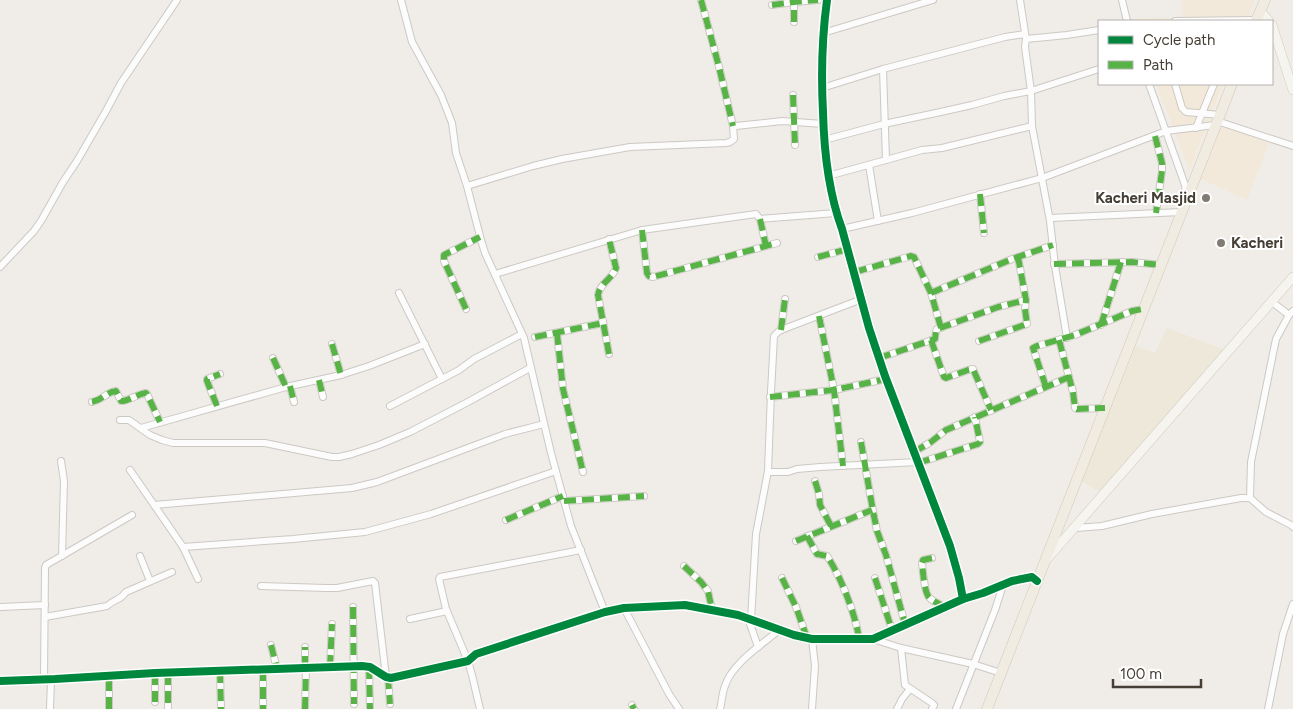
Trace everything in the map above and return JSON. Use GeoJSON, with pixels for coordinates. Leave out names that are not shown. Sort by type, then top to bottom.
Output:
{"type":"FeatureCollection","features":[{"type":"Feature","properties":{"kind":"main road"},"geometry":{"type":"LineString","coordinates":[[1258,18],[1264,0]]}},
{"type":"Feature","properties":{"kind":"main road"},"geometry":{"type":"LineString","coordinates":[[1273,27],[1293,90]]}},
{"type":"Feature","properties":{"kind":"main road"},"geometry":{"type":"LineString","coordinates":[[987,709],[1232,85]]}},
{"type":"Feature","properties":{"kind":"main road"},"geometry":{"type":"LineString","coordinates":[[1044,562],[1076,528],[1293,277]]}},
{"type":"Feature","properties":{"kind":"street"},"geometry":{"type":"LineString","coordinates":[[0,267],[34,231],[77,161],[121,83],[177,0]]}},
{"type":"Feature","properties":{"kind":"street"},"geometry":{"type":"LineString","coordinates":[[401,0],[412,42],[448,111],[454,131],[456,153],[485,253],[522,334],[556,471],[572,526],[605,612]]}},
{"type":"Feature","properties":{"kind":"street"},"geometry":{"type":"LineString","coordinates":[[467,186],[562,159],[630,147],[726,143],[734,139],[720,67],[701,0]]}},
{"type":"Feature","properties":{"kind":"street"},"geometry":{"type":"LineString","coordinates":[[772,5],[818,0]]}},
{"type":"Feature","properties":{"kind":"street"},"geometry":{"type":"LineString","coordinates":[[827,0],[823,33],[823,124],[828,176],[836,213],[848,249],[869,328],[886,379],[950,546],[964,599]]}},
{"type":"Feature","properties":{"kind":"street"},"geometry":{"type":"LineString","coordinates":[[823,33],[933,0]]}},
{"type":"Feature","properties":{"kind":"street"},"geometry":{"type":"LineString","coordinates":[[1020,0],[1026,36],[1025,47],[1032,126],[1050,218],[1054,264],[1067,338]]}},
{"type":"Feature","properties":{"kind":"street"},"geometry":{"type":"LineString","coordinates":[[1122,0],[1127,20]]}},
{"type":"Feature","properties":{"kind":"street"},"geometry":{"type":"LineString","coordinates":[[794,2],[794,22]]}},
{"type":"Feature","properties":{"kind":"street"},"geometry":{"type":"LineString","coordinates":[[1203,20],[1258,18]]}},
{"type":"Feature","properties":{"kind":"street"},"geometry":{"type":"LineString","coordinates":[[822,88],[883,69],[1005,37],[1067,34],[1098,30]]}},
{"type":"Feature","properties":{"kind":"street"},"geometry":{"type":"LineString","coordinates":[[883,69],[886,160]]}},
{"type":"Feature","properties":{"kind":"street"},"geometry":{"type":"LineString","coordinates":[[824,140],[884,124],[1030,91],[1098,69]]}},
{"type":"Feature","properties":{"kind":"street"},"geometry":{"type":"LineString","coordinates":[[1149,85],[1185,184],[1186,200]]}},
{"type":"Feature","properties":{"kind":"street"},"geometry":{"type":"LineString","coordinates":[[1175,85],[1182,108],[1186,112],[1202,114],[1293,146]]}},
{"type":"Feature","properties":{"kind":"street"},"geometry":{"type":"LineString","coordinates":[[1196,128],[1214,85]]}},
{"type":"Feature","properties":{"kind":"street"},"geometry":{"type":"LineString","coordinates":[[793,95],[795,145]]}},
{"type":"Feature","properties":{"kind":"street"},"geometry":{"type":"LineString","coordinates":[[842,229],[1042,178],[1166,131],[1196,128],[1217,120]]}},
{"type":"Feature","properties":{"kind":"street"},"geometry":{"type":"LineString","coordinates":[[733,126],[782,121],[823,124]]}},
{"type":"Feature","properties":{"kind":"street"},"geometry":{"type":"LineString","coordinates":[[828,176],[922,150],[942,148],[1032,126]]}},
{"type":"Feature","properties":{"kind":"street"},"geometry":{"type":"LineString","coordinates":[[1155,136],[1162,171],[1156,213]]}},
{"type":"Feature","properties":{"kind":"street"},"geometry":{"type":"LineString","coordinates":[[870,165],[878,220]]}},
{"type":"Feature","properties":{"kind":"street"},"geometry":{"type":"LineString","coordinates":[[980,194],[984,233]]}},
{"type":"Feature","properties":{"kind":"street"},"geometry":{"type":"LineString","coordinates":[[1050,218],[1182,212]]}},
{"type":"Feature","properties":{"kind":"street"},"geometry":{"type":"LineString","coordinates":[[760,219],[836,213]]}},
{"type":"Feature","properties":{"kind":"street"},"geometry":{"type":"LineString","coordinates":[[495,274],[642,230],[756,214],[760,219],[766,246]]}},
{"type":"Feature","properties":{"kind":"street"},"geometry":{"type":"LineString","coordinates":[[642,230],[647,273],[653,277],[777,243]]}},
{"type":"Feature","properties":{"kind":"street"},"geometry":{"type":"LineString","coordinates":[[466,309],[444,261],[444,255],[480,237]]}},
{"type":"Feature","properties":{"kind":"street"},"geometry":{"type":"LineString","coordinates":[[609,239],[616,271],[605,281],[598,295],[609,354]]}},
{"type":"Feature","properties":{"kind":"street"},"geometry":{"type":"LineString","coordinates":[[932,293],[1052,245]]}},
{"type":"Feature","properties":{"kind":"street"},"geometry":{"type":"LineString","coordinates":[[818,257],[848,249]]}},
{"type":"Feature","properties":{"kind":"street"},"geometry":{"type":"LineString","coordinates":[[854,272],[914,256],[932,293],[941,328]]}},
{"type":"Feature","properties":{"kind":"street"},"geometry":{"type":"LineString","coordinates":[[979,341],[1028,324],[1025,309],[1026,300],[1018,257]]}},
{"type":"Feature","properties":{"kind":"street"},"geometry":{"type":"LineString","coordinates":[[1101,325],[1121,262]]}},
{"type":"Feature","properties":{"kind":"street"},"geometry":{"type":"LineString","coordinates":[[1054,264],[1132,262],[1161,265]]}},
{"type":"Feature","properties":{"kind":"street"},"geometry":{"type":"LineString","coordinates":[[399,294],[442,379]]}},
{"type":"Feature","properties":{"kind":"street"},"geometry":{"type":"LineString","coordinates":[[781,330],[785,299]]}},
{"type":"Feature","properties":{"kind":"street"},"geometry":{"type":"LineString","coordinates":[[758,647],[749,619],[756,534],[768,472],[774,336],[781,330],[862,299]]}},
{"type":"Feature","properties":{"kind":"street"},"geometry":{"type":"LineString","coordinates":[[879,358],[935,339],[936,331],[941,328],[998,307],[1026,300]]}},
{"type":"Feature","properties":{"kind":"street"},"geometry":{"type":"LineString","coordinates":[[1250,498],[1251,462],[1276,339],[1291,313],[1272,302]]}},
{"type":"Feature","properties":{"kind":"street"},"geometry":{"type":"LineString","coordinates":[[1046,387],[1033,348],[1067,338],[1144,309]]}},
{"type":"Feature","properties":{"kind":"street"},"geometry":{"type":"LineString","coordinates":[[819,316],[834,390],[843,466]]}},
{"type":"Feature","properties":{"kind":"street"},"geometry":{"type":"LineString","coordinates":[[535,337],[604,323]]}},
{"type":"Feature","properties":{"kind":"street"},"geometry":{"type":"LineString","coordinates":[[556,333],[563,389],[583,472]]}},
{"type":"Feature","properties":{"kind":"street"},"geometry":{"type":"LineString","coordinates":[[390,406],[522,334]]}},
{"type":"Feature","properties":{"kind":"street"},"geometry":{"type":"LineString","coordinates":[[931,340],[944,377],[973,369],[991,410]]}},
{"type":"Feature","properties":{"kind":"street"},"geometry":{"type":"LineString","coordinates":[[1059,340],[1073,392],[1075,408],[1105,408]]}},
{"type":"Feature","properties":{"kind":"street"},"geometry":{"type":"LineString","coordinates":[[332,344],[341,375]]}},
{"type":"Feature","properties":{"kind":"street"},"geometry":{"type":"LineString","coordinates":[[140,428],[288,387],[341,375],[378,363],[424,344]]}},
{"type":"Feature","properties":{"kind":"street"},"geometry":{"type":"LineString","coordinates":[[273,358],[294,402]]}},
{"type":"Feature","properties":{"kind":"street"},"geometry":{"type":"LineString","coordinates":[[120,420],[129,420],[150,435],[173,443],[265,443],[339,457],[379,445],[410,432],[466,404],[530,368]]}},
{"type":"Feature","properties":{"kind":"street"},"geometry":{"type":"LineString","coordinates":[[217,406],[207,380],[220,374]]}},
{"type":"Feature","properties":{"kind":"street"},"geometry":{"type":"LineString","coordinates":[[914,452],[946,430],[1069,377]]}},
{"type":"Feature","properties":{"kind":"street"},"geometry":{"type":"LineString","coordinates":[[770,396],[834,390],[886,379]]}},
{"type":"Feature","properties":{"kind":"street"},"geometry":{"type":"LineString","coordinates":[[319,380],[323,397]]}},
{"type":"Feature","properties":{"kind":"street"},"geometry":{"type":"LineString","coordinates":[[92,402],[98,401],[116,390],[121,401],[146,393],[160,422]]}},
{"type":"Feature","properties":{"kind":"street"},"geometry":{"type":"LineString","coordinates":[[768,472],[918,463],[978,444],[980,442],[975,417]]}},
{"type":"Feature","properties":{"kind":"street"},"geometry":{"type":"LineString","coordinates":[[154,504],[352,488],[377,482],[505,434],[544,424]]}},
{"type":"Feature","properties":{"kind":"street"},"geometry":{"type":"LineString","coordinates":[[861,442],[877,531],[886,555],[905,624]]}},
{"type":"Feature","properties":{"kind":"street"},"geometry":{"type":"LineString","coordinates":[[62,461],[64,481],[62,556]]}},
{"type":"Feature","properties":{"kind":"street"},"geometry":{"type":"LineString","coordinates":[[130,470],[183,547],[198,579]]}},
{"type":"Feature","properties":{"kind":"street"},"geometry":{"type":"LineString","coordinates":[[183,547],[365,532],[431,514],[556,471]]}},
{"type":"Feature","properties":{"kind":"street"},"geometry":{"type":"LineString","coordinates":[[815,481],[820,505],[831,526]]}},
{"type":"Feature","properties":{"kind":"street"},"geometry":{"type":"LineString","coordinates":[[506,520],[564,498],[644,496]]}},
{"type":"Feature","properties":{"kind":"street"},"geometry":{"type":"LineString","coordinates":[[1076,528],[1102,526],[1152,514],[1241,498],[1250,498],[1266,512],[1293,527]]}},
{"type":"Feature","properties":{"kind":"street"},"geometry":{"type":"LineString","coordinates":[[796,541],[872,510]]}},
{"type":"Feature","properties":{"kind":"street"},"geometry":{"type":"LineString","coordinates":[[50,709],[45,617],[46,565],[132,515]]}},
{"type":"Feature","properties":{"kind":"street"},"geometry":{"type":"LineString","coordinates":[[807,536],[817,554],[827,556],[841,581],[859,638]]}},
{"type":"Feature","properties":{"kind":"street"},"geometry":{"type":"LineString","coordinates":[[480,709],[468,661],[447,611],[440,579],[442,575],[581,550]]}},
{"type":"Feature","properties":{"kind":"street"},"geometry":{"type":"LineString","coordinates":[[140,556],[150,581]]}},
{"type":"Feature","properties":{"kind":"street"},"geometry":{"type":"LineString","coordinates":[[932,558],[923,560],[922,563],[926,590],[928,596],[945,607]]}},
{"type":"Feature","properties":{"kind":"street"},"geometry":{"type":"LineString","coordinates":[[684,566],[707,589],[712,610]]}},
{"type":"Feature","properties":{"kind":"street"},"geometry":{"type":"LineString","coordinates":[[45,617],[107,606],[111,602],[122,598],[126,592],[172,572]]}},
{"type":"Feature","properties":{"kind":"street"},"geometry":{"type":"LineString","coordinates":[[873,639],[1012,580],[1032,577],[1037,581]]}},
{"type":"Feature","properties":{"kind":"street"},"geometry":{"type":"LineString","coordinates":[[782,578],[810,638],[815,666],[812,709]]}},
{"type":"Feature","properties":{"kind":"street"},"geometry":{"type":"LineString","coordinates":[[875,578],[892,630]]}},
{"type":"Feature","properties":{"kind":"street"},"geometry":{"type":"LineString","coordinates":[[261,586],[337,588],[373,581],[390,704]]}},
{"type":"Feature","properties":{"kind":"street"},"geometry":{"type":"LineString","coordinates":[[956,709],[995,610],[1003,584]]}},
{"type":"Feature","properties":{"kind":"street"},"geometry":{"type":"LineString","coordinates":[[1268,709],[1283,634],[1293,604]]}},
{"type":"Feature","properties":{"kind":"street"},"geometry":{"type":"LineString","coordinates":[[0,681],[354,666],[369,667],[391,678],[468,661],[476,654],[605,612],[624,608],[685,605],[738,615],[794,635],[810,638],[873,639],[901,648],[973,664],[1001,673]]}},
{"type":"Feature","properties":{"kind":"street"},"geometry":{"type":"LineString","coordinates":[[0,607],[45,606]]}},
{"type":"Feature","properties":{"kind":"street"},"geometry":{"type":"LineString","coordinates":[[353,608],[354,704]]}},
{"type":"Feature","properties":{"kind":"street"},"geometry":{"type":"LineString","coordinates":[[624,608],[669,694],[679,709]]}},
{"type":"Feature","properties":{"kind":"street"},"geometry":{"type":"LineString","coordinates":[[410,619],[447,611]]}},
{"type":"Feature","properties":{"kind":"street"},"geometry":{"type":"LineString","coordinates":[[330,667],[332,624]]}},
{"type":"Feature","properties":{"kind":"street"},"geometry":{"type":"LineString","coordinates":[[720,709],[725,686],[733,671],[779,630]]}},
{"type":"Feature","properties":{"kind":"street"},"geometry":{"type":"LineString","coordinates":[[271,645],[278,669]]}},
{"type":"Feature","properties":{"kind":"street"},"geometry":{"type":"LineString","coordinates":[[305,709],[306,647]]}},
{"type":"Feature","properties":{"kind":"street"},"geometry":{"type":"LineString","coordinates":[[901,648],[905,686],[932,702],[934,705],[932,709]]}},
{"type":"Feature","properties":{"kind":"street"},"geometry":{"type":"LineString","coordinates":[[369,667],[370,709]]}},
{"type":"Feature","properties":{"kind":"street"},"geometry":{"type":"LineString","coordinates":[[263,669],[263,709]]}},
{"type":"Feature","properties":{"kind":"street"},"geometry":{"type":"LineString","coordinates":[[220,671],[221,709]]}},
{"type":"Feature","properties":{"kind":"street"},"geometry":{"type":"LineString","coordinates":[[155,673],[155,702]]}},
{"type":"Feature","properties":{"kind":"street"},"geometry":{"type":"LineString","coordinates":[[168,673],[168,709]]}},
{"type":"Feature","properties":{"kind":"street"},"geometry":{"type":"LineString","coordinates":[[109,676],[109,709]]}},
{"type":"Feature","properties":{"kind":"street"},"geometry":{"type":"LineString","coordinates":[[897,709],[910,689]]}},
{"type":"Feature","properties":{"kind":"shaded area"},"geometry":{"type":"Polygon","coordinates":[[[1182,0],[1255,0],[1247,20],[1131,19],[1183,17],[1182,0]]]}},
{"type":"Feature","properties":{"kind":"shaded area"},"geometry":{"type":"Polygon","coordinates":[[[1156,85],[1223,85],[1190,169],[1156,85]]]}},
{"type":"Feature","properties":{"kind":"shaded area"},"geometry":{"type":"Polygon","coordinates":[[[1221,124],[1269,143],[1247,200],[1199,178],[1221,124]]]}},
{"type":"Feature","properties":{"kind":"shaded area"},"geometry":{"type":"Polygon","coordinates":[[[1167,328],[1225,350],[1102,493],[1081,481],[1136,346],[1155,353],[1167,328]]]}},
{"type":"Feature","properties":{"kind":"marked path"},"geometry":{"type":"LineString","coordinates":[[701,0],[733,126]]}},
{"type":"Feature","properties":{"kind":"marked path"},"geometry":{"type":"LineString","coordinates":[[772,5],[818,0]]}},
{"type":"Feature","properties":{"kind":"marked path"},"geometry":{"type":"LineString","coordinates":[[794,2],[794,22]]}},
{"type":"Feature","properties":{"kind":"marked path"},"geometry":{"type":"LineString","coordinates":[[793,95],[795,145]]}},
{"type":"Feature","properties":{"kind":"marked path"},"geometry":{"type":"LineString","coordinates":[[1155,136],[1162,163],[1156,213]]}},
{"type":"Feature","properties":{"kind":"marked path"},"geometry":{"type":"LineString","coordinates":[[980,194],[984,233]]}},
{"type":"Feature","properties":{"kind":"marked path"},"geometry":{"type":"LineString","coordinates":[[760,219],[766,246]]}},
{"type":"Feature","properties":{"kind":"marked path"},"geometry":{"type":"LineString","coordinates":[[642,230],[647,273],[653,277],[777,243]]}},
{"type":"Feature","properties":{"kind":"marked path"},"geometry":{"type":"LineString","coordinates":[[466,309],[444,261],[444,255],[480,237]]}},
{"type":"Feature","properties":{"kind":"marked path"},"geometry":{"type":"LineString","coordinates":[[609,239],[616,268],[601,287],[598,295],[609,354]]}},
{"type":"Feature","properties":{"kind":"marked path"},"geometry":{"type":"LineString","coordinates":[[931,293],[1012,259],[1053,245]]}},
{"type":"Feature","properties":{"kind":"marked path"},"geometry":{"type":"LineString","coordinates":[[818,257],[848,249]]}},
{"type":"Feature","properties":{"kind":"marked path"},"geometry":{"type":"LineString","coordinates":[[855,272],[911,256],[914,257],[931,293],[941,328]]}},
{"type":"Feature","properties":{"kind":"marked path"},"geometry":{"type":"LineString","coordinates":[[979,341],[1027,324],[1026,300],[1018,257]]}},
{"type":"Feature","properties":{"kind":"marked path"},"geometry":{"type":"LineString","coordinates":[[1101,325],[1121,262]]}},
{"type":"Feature","properties":{"kind":"marked path"},"geometry":{"type":"LineString","coordinates":[[1054,264],[1132,262],[1161,265]]}},
{"type":"Feature","properties":{"kind":"marked path"},"geometry":{"type":"LineString","coordinates":[[781,330],[785,299]]}},
{"type":"Feature","properties":{"kind":"marked path"},"geometry":{"type":"LineString","coordinates":[[879,358],[935,339],[937,329],[998,307],[1026,300]]}},
{"type":"Feature","properties":{"kind":"marked path"},"geometry":{"type":"LineString","coordinates":[[1046,387],[1033,348],[1075,335],[1132,311],[1143,309]]}},
{"type":"Feature","properties":{"kind":"marked path"},"geometry":{"type":"LineString","coordinates":[[819,316],[834,390],[843,466]]}},
{"type":"Feature","properties":{"kind":"marked path"},"geometry":{"type":"LineString","coordinates":[[535,337],[603,323]]}},
{"type":"Feature","properties":{"kind":"marked path"},"geometry":{"type":"LineString","coordinates":[[557,333],[563,389],[583,472]]}},
{"type":"Feature","properties":{"kind":"marked path"},"geometry":{"type":"LineString","coordinates":[[931,340],[944,377],[973,369],[991,410]]}},
{"type":"Feature","properties":{"kind":"marked path"},"geometry":{"type":"LineString","coordinates":[[1059,340],[1073,392],[1075,408],[1105,408]]}},
{"type":"Feature","properties":{"kind":"marked path"},"geometry":{"type":"LineString","coordinates":[[332,344],[341,375]]}},
{"type":"Feature","properties":{"kind":"marked path"},"geometry":{"type":"LineString","coordinates":[[273,358],[286,387]]}},
{"type":"Feature","properties":{"kind":"marked path"},"geometry":{"type":"LineString","coordinates":[[217,406],[207,379],[220,374]]}},
{"type":"Feature","properties":{"kind":"marked path"},"geometry":{"type":"LineString","coordinates":[[914,452],[946,430],[1069,377]]}},
{"type":"Feature","properties":{"kind":"marked path"},"geometry":{"type":"LineString","coordinates":[[770,397],[834,390],[886,379]]}},
{"type":"Feature","properties":{"kind":"marked path"},"geometry":{"type":"LineString","coordinates":[[319,380],[323,397]]}},
{"type":"Feature","properties":{"kind":"marked path"},"geometry":{"type":"LineString","coordinates":[[290,386],[294,402]]}},
{"type":"Feature","properties":{"kind":"marked path"},"geometry":{"type":"LineString","coordinates":[[92,402],[116,391],[121,401],[146,393],[160,422]]}},
{"type":"Feature","properties":{"kind":"marked path"},"geometry":{"type":"LineString","coordinates":[[918,463],[978,444],[980,442],[975,417]]}},
{"type":"Feature","properties":{"kind":"marked path"},"geometry":{"type":"LineString","coordinates":[[861,442],[877,531],[886,555],[905,624]]}},
{"type":"Feature","properties":{"kind":"marked path"},"geometry":{"type":"LineString","coordinates":[[815,481],[820,505],[831,526]]}},
{"type":"Feature","properties":{"kind":"marked path"},"geometry":{"type":"LineString","coordinates":[[506,520],[563,496]]}},
{"type":"Feature","properties":{"kind":"marked path"},"geometry":{"type":"LineString","coordinates":[[564,501],[644,496]]}},
{"type":"Feature","properties":{"kind":"marked path"},"geometry":{"type":"LineString","coordinates":[[796,541],[872,510]]}},
{"type":"Feature","properties":{"kind":"marked path"},"geometry":{"type":"LineString","coordinates":[[807,536],[817,554],[827,556],[837,574],[851,607],[859,638]]}},
{"type":"Feature","properties":{"kind":"marked path"},"geometry":{"type":"LineString","coordinates":[[932,558],[923,560],[922,563],[926,589],[929,598],[945,607]]}},
{"type":"Feature","properties":{"kind":"marked path"},"geometry":{"type":"LineString","coordinates":[[684,566],[708,591],[712,610]]}},
{"type":"Feature","properties":{"kind":"marked path"},"geometry":{"type":"LineString","coordinates":[[782,578],[796,607],[807,638]]}},
{"type":"Feature","properties":{"kind":"marked path"},"geometry":{"type":"LineString","coordinates":[[875,578],[892,630]]}},
{"type":"Feature","properties":{"kind":"marked path"},"geometry":{"type":"LineString","coordinates":[[353,607],[354,704]]}},
{"type":"Feature","properties":{"kind":"marked path"},"geometry":{"type":"LineString","coordinates":[[330,667],[332,624]]}},
{"type":"Feature","properties":{"kind":"marked path"},"geometry":{"type":"LineString","coordinates":[[271,645],[277,669]]}},
{"type":"Feature","properties":{"kind":"marked path"},"geometry":{"type":"LineString","coordinates":[[305,647],[305,668]]}},
{"type":"Feature","properties":{"kind":"marked path"},"geometry":{"type":"LineString","coordinates":[[369,667],[370,709]]}},
{"type":"Feature","properties":{"kind":"marked path"},"geometry":{"type":"LineString","coordinates":[[305,709],[306,668]]}},
{"type":"Feature","properties":{"kind":"marked path"},"geometry":{"type":"LineString","coordinates":[[263,669],[263,709]]}},
{"type":"Feature","properties":{"kind":"marked path"},"geometry":{"type":"LineString","coordinates":[[220,671],[221,709]]}},
{"type":"Feature","properties":{"kind":"marked path"},"geometry":{"type":"LineString","coordinates":[[155,673],[155,702]]}},
{"type":"Feature","properties":{"kind":"marked path"},"geometry":{"type":"LineString","coordinates":[[168,673],[168,709]]}},
{"type":"Feature","properties":{"kind":"marked path"},"geometry":{"type":"LineString","coordinates":[[109,676],[109,709]]}},
{"type":"Feature","properties":{"kind":"marked path"},"geometry":{"type":"LineString","coordinates":[[388,677],[390,704]]}},
{"type":"Feature","properties":{"kind":"marked path"},"geometry":{"type":"LineString","coordinates":[[632,705],[634,709]]}},
{"type":"Feature","properties":{"kind":"cycle path"},"geometry":{"type":"LineString","coordinates":[[827,0],[823,42],[822,98],[826,157],[833,200],[869,328],[885,376],[950,546],[963,599],[1012,581],[1032,577],[1037,581]]}},
{"type":"Feature","properties":{"kind":"cycle path"},"geometry":{"type":"LineString","coordinates":[[0,681],[155,673],[362,666],[370,667],[391,678],[468,661],[476,654],[605,612],[624,608],[685,605],[738,615],[794,635],[812,639],[873,639],[963,599]]}},
{"type":"Feature","properties":{"kind":"place","name":"Kacheri Masjid"},"geometry":{"type":"Point","coordinates":[1206,198]}},
{"type":"Feature","properties":{"kind":"place","name":"Kacheri"},"geometry":{"type":"Point","coordinates":[1221,243]}}]}
